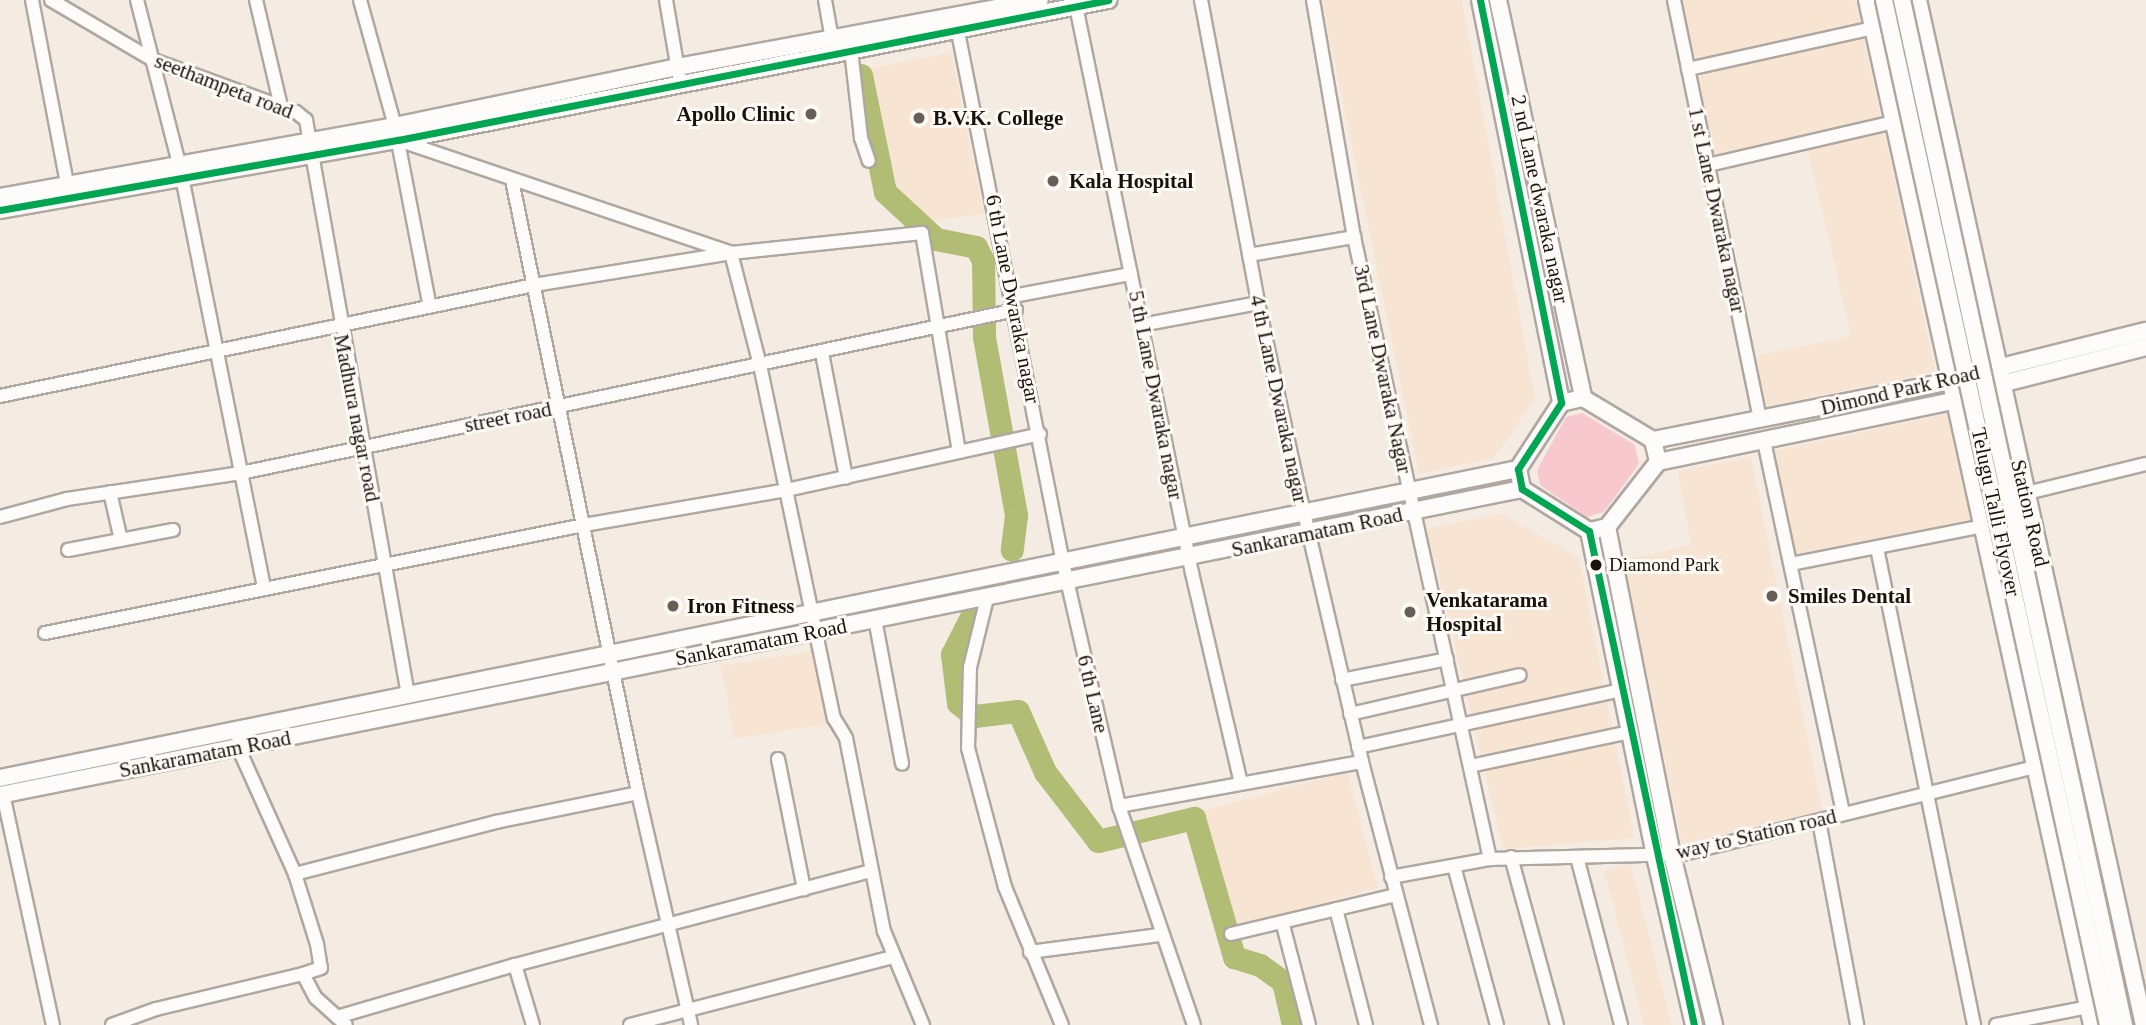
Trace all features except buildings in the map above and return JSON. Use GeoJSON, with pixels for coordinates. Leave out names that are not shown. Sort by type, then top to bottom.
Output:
{"type":"FeatureCollection","features":[{"type":"Feature","properties":{"kind":"main road"},"geometry":{"type":"LineString","coordinates":[[679,75],[851,50],[1040,0]]}},
{"type":"Feature","properties":{"kind":"main road"},"geometry":{"type":"LineString","coordinates":[[999,10],[1076,6],[1108,0]]}},
{"type":"Feature","properties":{"kind":"main road","name":"2 nd Lane dwaraka nagar"},"geometry":{"type":"LineString","coordinates":[[1480,0],[1561,403]]}},
{"type":"Feature","properties":{"kind":"main road","name":"2 nd Lane dwaraka nagar"},"geometry":{"type":"LineString","coordinates":[[1498,0],[1583,398]]}},
{"type":"Feature","properties":{"kind":"main road"},"geometry":{"type":"LineString","coordinates":[[1867,0],[2092,1025]]}},
{"type":"Feature","properties":{"kind":"main road","name":"Telugu Talli Flyover"},"geometry":{"type":"LineString","coordinates":[[1884,0],[2108,1025]]}},
{"type":"Feature","properties":{"kind":"main road","name":"Telugu Talli Flyover"},"geometry":{"type":"LineString","coordinates":[[1902,0],[2124,1025]]}},
{"type":"Feature","properties":{"kind":"main road","name":"Station Road"},"geometry":{"type":"LineString","coordinates":[[1918,0],[1998,376],[2139,968],[2144,1025]]}},
{"type":"Feature","properties":{"kind":"main road"},"geometry":{"type":"LineString","coordinates":[[0,210],[181,170],[397,133],[679,75],[832,39],[956,24]]}},
{"type":"Feature","properties":{"kind":"main road"},"geometry":{"type":"LineString","coordinates":[[0,196],[67,184],[181,170]]}},
{"type":"Feature","properties":{"kind":"main road","name":"Dimond Park Road"},"geometry":{"type":"LineString","coordinates":[[1658,462],[1955,402],[1998,376],[2146,331]]}},
{"type":"Feature","properties":{"kind":"main road","name":"Dimond Park Road"},"geometry":{"type":"LineString","coordinates":[[1653,440],[2146,347]]}},
{"type":"Feature","properties":{"kind":"main road"},"geometry":{"type":"LineString","coordinates":[[1583,398],[1653,440],[1658,462],[1607,527],[1589,531],[1522,489],[1518,469],[1561,403],[1583,398]]}},
{"type":"Feature","properties":{"kind":"main road","name":"Sankaramatam Road"},"geometry":{"type":"LineString","coordinates":[[1,789],[237,731],[1304,515],[1518,469]]}},
{"type":"Feature","properties":{"kind":"main road","name":"Sankaramatam Road"},"geometry":{"type":"LineString","coordinates":[[1,789],[240,747],[818,630],[1189,559],[1522,489]]}},
{"type":"Feature","properties":{"kind":"main road"},"geometry":{"type":"LineString","coordinates":[[1607,527],[1672,855],[1713,1025]]}},
{"type":"Feature","properties":{"kind":"main road"},"geometry":{"type":"LineString","coordinates":[[1589,531],[1655,856],[1694,1025]]}},
{"type":"Feature","properties":{"kind":"street"},"geometry":{"type":"LineString","coordinates":[[32,0],[67,184]]}},
{"type":"Feature","properties":{"kind":"street","name":"seethampeta road"},"geometry":{"type":"LineString","coordinates":[[51,0],[153,60],[302,116],[312,146]]}},
{"type":"Feature","properties":{"kind":"street"},"geometry":{"type":"LineString","coordinates":[[137,0],[181,170],[264,587]]}},
{"type":"Feature","properties":{"kind":"street"},"geometry":{"type":"LineString","coordinates":[[256,0],[281,107]]}},
{"type":"Feature","properties":{"kind":"street"},"geometry":{"type":"LineString","coordinates":[[360,0],[397,133],[430,307]]}},
{"type":"Feature","properties":{"kind":"street"},"geometry":{"type":"LineString","coordinates":[[666,0],[679,75]]}},
{"type":"Feature","properties":{"kind":"street"},"geometry":{"type":"LineString","coordinates":[[825,0],[832,39]]}},
{"type":"Feature","properties":{"kind":"street","name":"4 th Lane Dwaraka nagar"},"geometry":{"type":"LineString","coordinates":[[1201,0],[1258,303],[1304,515],[1358,747],[1431,1025]]}},
{"type":"Feature","properties":{"kind":"street","name":"3rd Lane Dwaraka Nagar"},"geometry":{"type":"LineString","coordinates":[[1313,0],[1354,237],[1490,859]]}},
{"type":"Feature","properties":{"kind":"street","name":"1 st Lane Dwaraka nagar"},"geometry":{"type":"LineString","coordinates":[[1674,0],[1760,420]]}},
{"type":"Feature","properties":{"kind":"street","name":"5 th Lane Dwaraka nagar"},"geometry":{"type":"LineString","coordinates":[[1076,6],[1189,559],[1241,783]]}},
{"type":"Feature","properties":{"kind":"street","name":"6 th Lane Dwaraka nagar"},"geometry":{"type":"LineString","coordinates":[[956,24],[1016,310],[1067,582]]}},
{"type":"Feature","properties":{"kind":"street"},"geometry":{"type":"LineString","coordinates":[[1688,69],[1873,28]]}},
{"type":"Feature","properties":{"kind":"street"},"geometry":{"type":"LineString","coordinates":[[851,50],[861,138],[869,161]]}},
{"type":"Feature","properties":{"kind":"street"},"geometry":{"type":"LineString","coordinates":[[1708,165],[1894,122]]}},
{"type":"Feature","properties":{"kind":"street"},"geometry":{"type":"LineString","coordinates":[[397,133],[512,180],[731,253]]}},
{"type":"Feature","properties":{"kind":"street","name":"Madhura nagar road"},"geometry":{"type":"LineString","coordinates":[[312,146],[340,325],[408,695]]}},
{"type":"Feature","properties":{"kind":"street"},"geometry":{"type":"LineString","coordinates":[[512,180],[557,407],[612,653],[638,793],[691,1025]]}},
{"type":"Feature","properties":{"kind":"street"},"geometry":{"type":"LineString","coordinates":[[0,396],[534,285],[731,253],[922,233],[959,452]]}},
{"type":"Feature","properties":{"kind":"street"},"geometry":{"type":"LineString","coordinates":[[1249,255],[1354,237]]}},
{"type":"Feature","properties":{"kind":"street"},"geometry":{"type":"LineString","coordinates":[[731,253],[760,365],[818,630],[834,718],[846,738],[870,871],[892,957],[923,1025]]}},
{"type":"Feature","properties":{"kind":"street"},"geometry":{"type":"LineString","coordinates":[[1013,296],[1131,274]]}},
{"type":"Feature","properties":{"kind":"street"},"geometry":{"type":"LineString","coordinates":[[1141,325],[1258,303]]}},
{"type":"Feature","properties":{"kind":"street","name":"street road"},"geometry":{"type":"LineString","coordinates":[[0,517],[110,492],[241,473],[939,329],[1016,310]]}},
{"type":"Feature","properties":{"kind":"street"},"geometry":{"type":"LineString","coordinates":[[822,353],[846,478]]}},
{"type":"Feature","properties":{"kind":"street"},"geometry":{"type":"LineString","coordinates":[[45,633],[584,525],[786,491],[1040,434]]}},
{"type":"Feature","properties":{"kind":"street"},"geometry":{"type":"LineString","coordinates":[[1763,442],[1843,814]]}},
{"type":"Feature","properties":{"kind":"street"},"geometry":{"type":"LineString","coordinates":[[2026,492],[2146,464]]}},
{"type":"Feature","properties":{"kind":"street"},"geometry":{"type":"LineString","coordinates":[[110,492],[121,540]]}},
{"type":"Feature","properties":{"kind":"street"},"geometry":{"type":"LineString","coordinates":[[1791,564],[1983,526]]}},
{"type":"Feature","properties":{"kind":"street"},"geometry":{"type":"LineString","coordinates":[[68,550],[173,530]]}},
{"type":"Feature","properties":{"kind":"street"},"geometry":{"type":"LineString","coordinates":[[1877,548],[1974,1025]]}},
{"type":"Feature","properties":{"kind":"street","name":"6 th Lane"},"geometry":{"type":"LineString","coordinates":[[1067,582],[1125,828],[1159,935],[1194,1025]]}},
{"type":"Feature","properties":{"kind":"street"},"geometry":{"type":"LineString","coordinates":[[987,598],[975,636],[966,723],[975,784],[1005,887],[1062,1025]]}},
{"type":"Feature","properties":{"kind":"street"},"geometry":{"type":"LineString","coordinates":[[875,619],[902,763]]}},
{"type":"Feature","properties":{"kind":"street"},"geometry":{"type":"LineString","coordinates":[[1342,680],[1447,659]]}},
{"type":"Feature","properties":{"kind":"street"},"geometry":{"type":"LineString","coordinates":[[1350,714],[1520,675]]}},
{"type":"Feature","properties":{"kind":"street"},"geometry":{"type":"LineString","coordinates":[[1358,747],[1621,690]]}},
{"type":"Feature","properties":{"kind":"street"},"geometry":{"type":"LineString","coordinates":[[112,1025],[156,1009],[321,968],[321,960],[295,874],[240,747],[237,731]]}},
{"type":"Feature","properties":{"kind":"street"},"geometry":{"type":"LineString","coordinates":[[1470,766],[1630,732]]}},
{"type":"Feature","properties":{"kind":"street"},"geometry":{"type":"LineString","coordinates":[[778,759],[804,889]]}},
{"type":"Feature","properties":{"kind":"street"},"geometry":{"type":"LineString","coordinates":[[1119,806],[1362,762]]}},
{"type":"Feature","properties":{"kind":"street","name":"way to Station road"},"geometry":{"type":"LineString","coordinates":[[1391,877],[1511,857],[1672,855],[2034,767]]}},
{"type":"Feature","properties":{"kind":"street"},"geometry":{"type":"LineString","coordinates":[[1,789],[53,1025]]}},
{"type":"Feature","properties":{"kind":"street"},"geometry":{"type":"LineString","coordinates":[[295,874],[496,822],[638,793]]}},
{"type":"Feature","properties":{"kind":"street"},"geometry":{"type":"LineString","coordinates":[[1819,821],[1857,1025]]}},
{"type":"Feature","properties":{"kind":"street"},"geometry":{"type":"LineString","coordinates":[[1511,857],[1557,1025]]}},
{"type":"Feature","properties":{"kind":"street"},"geometry":{"type":"LineString","coordinates":[[1577,857],[1621,1025]]}},
{"type":"Feature","properties":{"kind":"street"},"geometry":{"type":"LineString","coordinates":[[1454,866],[1497,1025]]}},
{"type":"Feature","properties":{"kind":"street"},"geometry":{"type":"LineString","coordinates":[[303,974],[316,998],[341,1021],[515,965],[667,927],[870,871]]}},
{"type":"Feature","properties":{"kind":"street"},"geometry":{"type":"LineString","coordinates":[[1231,934],[1283,925],[1396,895]]}},
{"type":"Feature","properties":{"kind":"street"},"geometry":{"type":"LineString","coordinates":[[1336,909],[1366,1025]]}},
{"type":"Feature","properties":{"kind":"street"},"geometry":{"type":"LineString","coordinates":[[1283,925],[1309,1025]]}},
{"type":"Feature","properties":{"kind":"street"},"geometry":{"type":"LineString","coordinates":[[1030,952],[1159,935]]}},
{"type":"Feature","properties":{"kind":"street"},"geometry":{"type":"LineString","coordinates":[[630,1025],[687,1008],[892,957]]}},
{"type":"Feature","properties":{"kind":"street"},"geometry":{"type":"LineString","coordinates":[[515,965],[533,1025]]}},
{"type":"Feature","properties":{"kind":"street"},"geometry":{"type":"LineString","coordinates":[[1996,1025],[2089,1007]]}},
{"type":"Feature","properties":{"kind":"shaded area"},"geometry":{"type":"Polygon","coordinates":[[[1322,0],[1462,0],[1535,399],[1494,458],[1419,474],[1322,0]]]}},
{"type":"Feature","properties":{"kind":"shaded area"},"geometry":{"type":"Polygon","coordinates":[[[1682,0],[1855,0],[1882,122],[1716,159],[1682,0]]]}},
{"type":"Feature","properties":{"kind":"shaded area","name":"B.V.K. College"},"geometry":{"type":"Polygon","coordinates":[[[951,52],[984,214],[920,222],[882,166],[864,70],[951,52]]]}},
{"type":"Feature","properties":{"kind":"shaded area"},"geometry":{"type":"Polygon","coordinates":[[[1884,130],[1935,372],[1765,407],[1756,356],[1851,336],[1807,147],[1884,130]]]}},
{"type":"Feature","properties":{"kind":"shaded area","name":"Diamond Park"},"geometry":{"type":"Polygon","coordinates":[[[1582,413],[1635,445],[1639,464],[1604,512],[1587,517],[1540,485],[1537,470],[1566,417],[1582,413]]]}},
{"type":"Feature","properties":{"kind":"shaded area"},"geometry":{"type":"Polygon","coordinates":[[[1947,414],[1970,520],[1796,557],[1774,451],[1947,414]]]}},
{"type":"Feature","properties":{"kind":"shaded area"},"geometry":{"type":"Polygon","coordinates":[[[1751,457],[1822,810],[1682,844],[1624,560],[1691,545],[1678,471],[1751,457]]]}},
{"type":"Feature","properties":{"kind":"shaded area"},"geometry":{"type":"Polygon","coordinates":[[[1502,514],[1579,558],[1634,838],[1503,849],[1427,528],[1502,514]]]}},
{"type":"Feature","properties":{"kind":"shaded area"},"geometry":{"type":"Polygon","coordinates":[[[813,651],[826,724],[734,739],[721,666],[813,651]]]}},
{"type":"Feature","properties":{"kind":"shaded area"},"geometry":{"type":"Polygon","coordinates":[[[1347,772],[1378,888],[1233,927],[1202,811],[1347,772]]]}},
{"type":"Feature","properties":{"kind":"shaded area"},"geometry":{"type":"Polygon","coordinates":[[[1631,864],[1672,1025],[1644,1025],[1604,871],[1631,864]]]}},
{"type":"Feature","properties":{"kind":"waterway"},"geometry":{"type":"LineString","coordinates":[[861,75],[885,192],[936,239],[976,247],[983,261],[984,337],[1016,515],[1012,550]]}},
{"type":"Feature","properties":{"kind":"waterway"},"geometry":{"type":"LineString","coordinates":[[972,615],[952,654],[958,703],[974,716],[1018,711],[1045,772],[1098,841],[1194,818],[1234,957],[1260,965],[1283,982],[1293,1025]]}},
{"type":"Feature","properties":{"kind":"transit line"},"geometry":{"type":"LineString","coordinates":[[0,210],[398,140],[1108,0]]}},
{"type":"Feature","properties":{"kind":"transit line"},"geometry":{"type":"LineString","coordinates":[[1480,0],[1561,403],[1518,469],[1522,489],[1589,531],[1694,1025]]}},
{"type":"Feature","properties":{"kind":"place","name":"Apollo Clinic"},"geometry":{"type":"Point","coordinates":[811,114]}},
{"type":"Feature","properties":{"kind":"place","name":"B.V.K. College"},"geometry":{"type":"Point","coordinates":[919,118]}},
{"type":"Feature","properties":{"kind":"place","name":"Kala Hospital"},"geometry":{"type":"Point","coordinates":[1053,181]}},
{"type":"Feature","properties":{"kind":"place","name":"Diamond Park"},"geometry":{"type":"Point","coordinates":[1596,565]}},
{"type":"Feature","properties":{"kind":"place","name":"Smiles Dental"},"geometry":{"type":"Point","coordinates":[1772,596]}},
{"type":"Feature","properties":{"kind":"place","name":"Iron Fitness"},"geometry":{"type":"Point","coordinates":[673,606]}},
{"type":"Feature","properties":{"kind":"place","name":"Venkatarama Hospital"},"geometry":{"type":"Point","coordinates":[1410,612]}}]}
